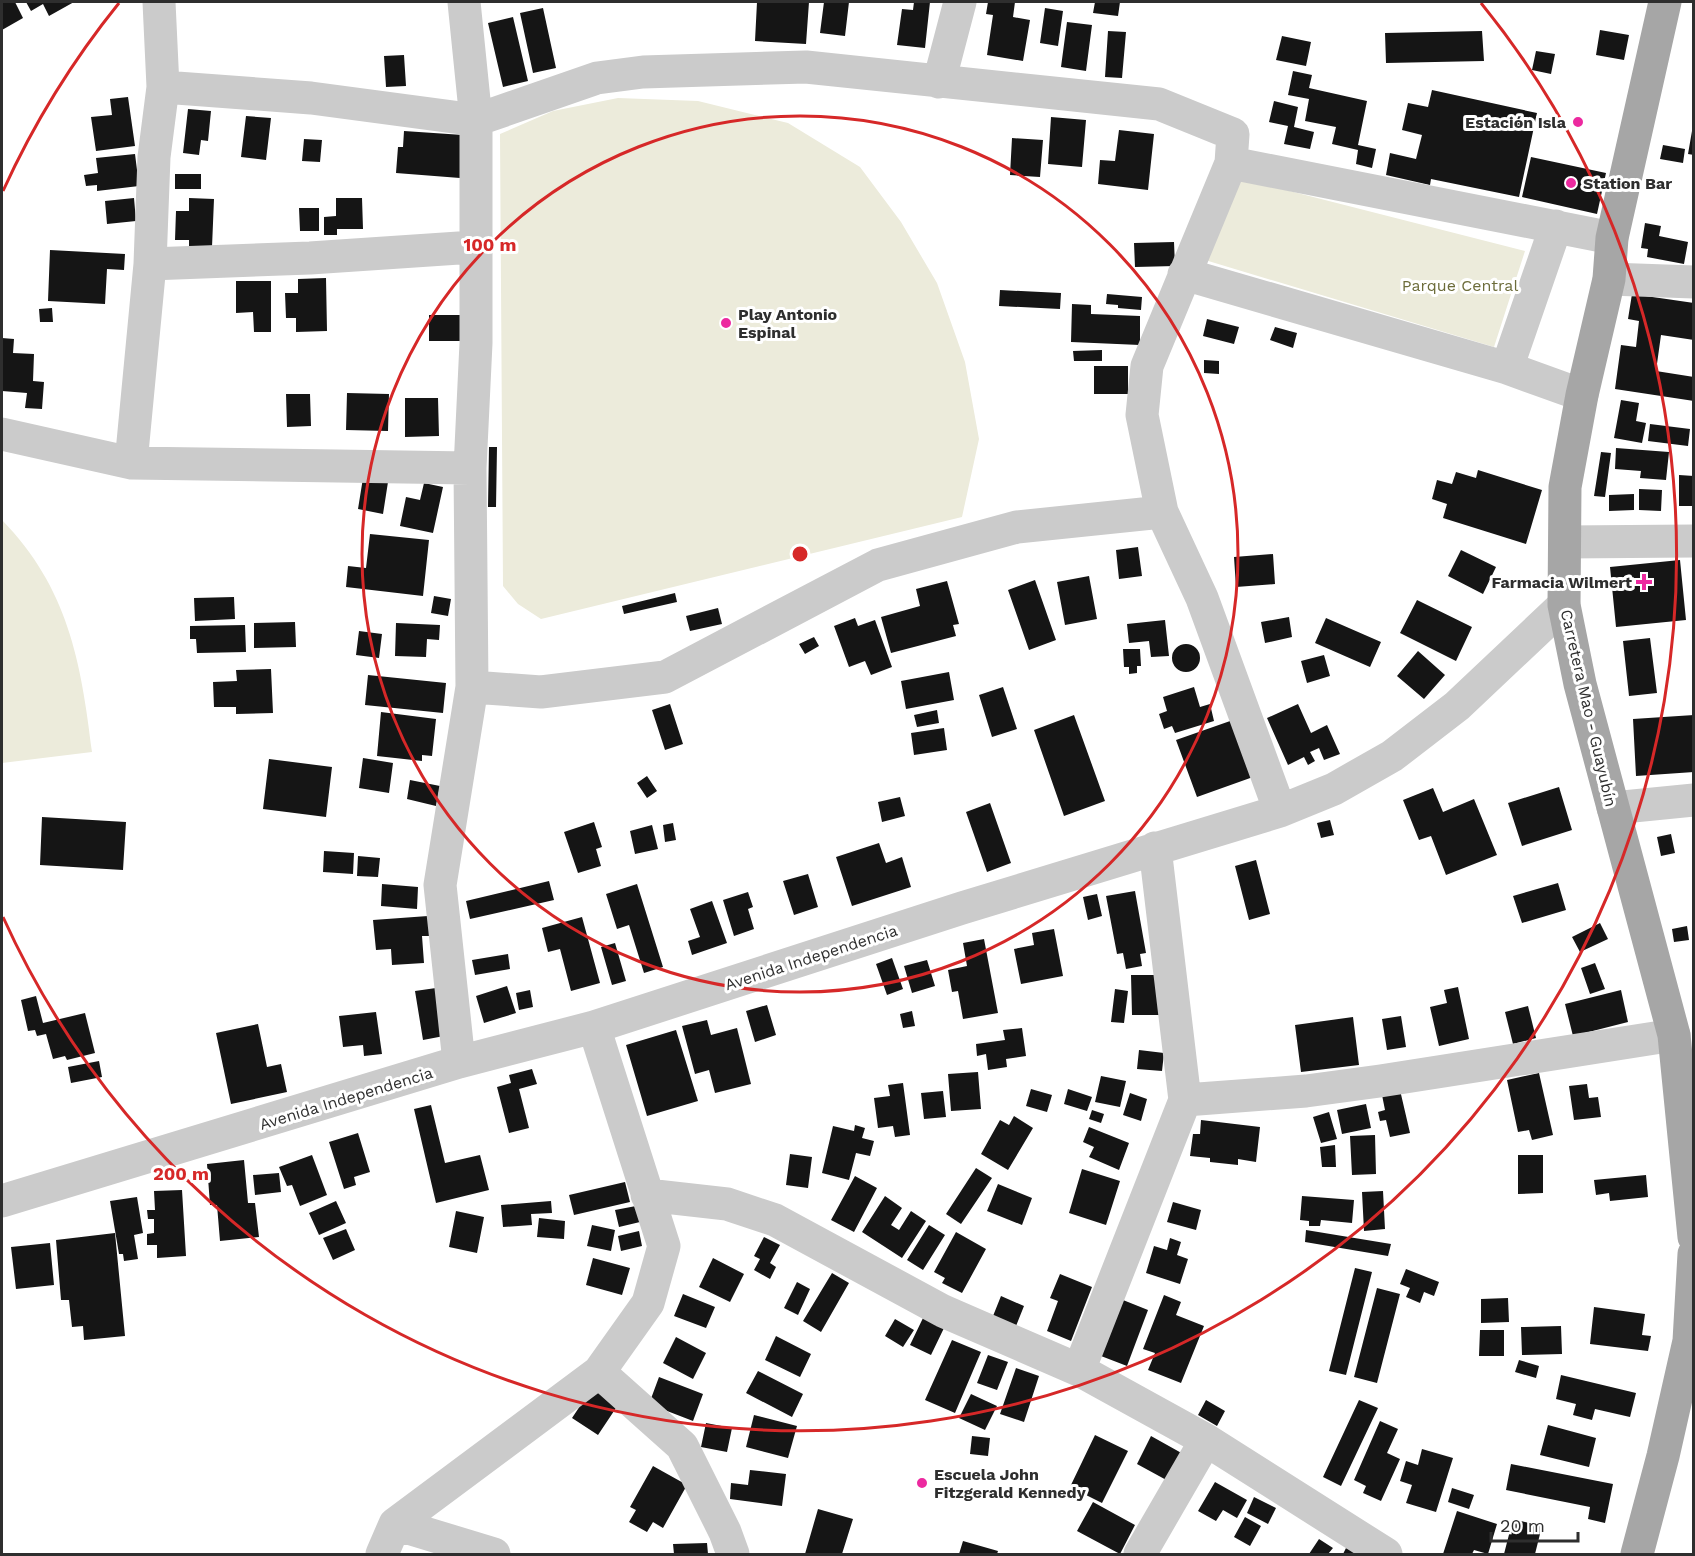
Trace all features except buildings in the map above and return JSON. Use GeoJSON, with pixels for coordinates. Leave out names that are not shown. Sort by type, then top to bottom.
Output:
{"type":"FeatureCollection","features":[{"type":"Feature","properties":{"kind":"main road","name":"Carretera Mao - Guayubín"},"geometry":{"type":"LineString","coordinates":[[1665,2],[1612,238],[1610,279],[1582,396],[1565,487],[1564,605],[1580,684],[1686,1076],[1694,1238]]}},
{"type":"Feature","properties":{"kind":"main road"},"geometry":{"type":"LineString","coordinates":[[1637,1554],[1691,1341],[1694,1254]]}},
{"type":"Feature","properties":{"kind":"street"},"geometry":{"type":"LineString","coordinates":[[131,462],[150,264],[154,157],[163,87],[159,2]]}},
{"type":"Feature","properties":{"kind":"street"},"geometry":{"type":"LineString","coordinates":[[459,1062],[440,885],[472,687],[470,468],[476,343],[474,247],[476,120],[464,2]]}},
{"type":"Feature","properties":{"kind":"street"},"geometry":{"type":"LineString","coordinates":[[939,82],[960,2]]}},
{"type":"Feature","properties":{"kind":"street"},"geometry":{"type":"LineString","coordinates":[[163,87],[311,99],[476,120],[597,78],[643,72],[806,67],[1159,104],[1233,134],[1231,163],[1147,366],[1142,415],[1162,512],[1202,598],[1280,811]]}},
{"type":"Feature","properties":{"kind":"street"},"geometry":{"type":"LineString","coordinates":[[1231,163],[1612,238]]}},
{"type":"Feature","properties":{"kind":"street"},"geometry":{"type":"LineString","coordinates":[[1507,368],[1556,226]]}},
{"type":"Feature","properties":{"kind":"street"},"geometry":{"type":"LineString","coordinates":[[150,264],[310,258],[474,247]]}},
{"type":"Feature","properties":{"kind":"street"},"geometry":{"type":"LineString","coordinates":[[1184,274],[1507,368],[1582,396]]}},
{"type":"Feature","properties":{"kind":"street"},"geometry":{"type":"LineString","coordinates":[[1610,279],[1694,282]]}},
{"type":"Feature","properties":{"kind":"street"},"geometry":{"type":"LineString","coordinates":[[2,434],[131,462],[470,468]]}},
{"type":"Feature","properties":{"kind":"street"},"geometry":{"type":"LineString","coordinates":[[472,687],[540,692],[665,677],[878,565],[1017,527],[1162,512]]}},
{"type":"Feature","properties":{"kind":"street"},"geometry":{"type":"LineString","coordinates":[[1565,542],[1694,541]]}},
{"type":"Feature","properties":{"kind":"street","name":"Avenida Independencia"},"geometry":{"type":"LineString","coordinates":[[2,1201],[459,1062],[594,1027],[1155,848],[1280,811],[1334,789],[1392,756],[1457,706],[1564,605]]}},
{"type":"Feature","properties":{"kind":"street"},"geometry":{"type":"LineString","coordinates":[[1613,808],[1694,800]]}},
{"type":"Feature","properties":{"kind":"street"},"geometry":{"type":"LineString","coordinates":[[1079,1370],[1185,1100],[1155,848]]}},
{"type":"Feature","properties":{"kind":"street"},"geometry":{"type":"LineString","coordinates":[[381,1554],[394,1524],[599,1372],[648,1303],[664,1246],[594,1027]]}},
{"type":"Feature","properties":{"kind":"street"},"geometry":{"type":"LineString","coordinates":[[1185,1100],[1359,1084],[1674,1035]]}},
{"type":"Feature","properties":{"kind":"street"},"geometry":{"type":"LineString","coordinates":[[646,1195],[727,1204],[775,1220],[943,1311],[1079,1370],[1206,1440],[1386,1554]]}},
{"type":"Feature","properties":{"kind":"street"},"geometry":{"type":"LineString","coordinates":[[599,1372],[682,1446],[725,1532],[733,1554]]}},
{"type":"Feature","properties":{"kind":"street"},"geometry":{"type":"LineString","coordinates":[[1140,1554],[1206,1440]]}},
{"type":"Feature","properties":{"kind":"street"},"geometry":{"type":"LineString","coordinates":[[394,1524],[494,1554]]}},
{"type":"Feature","properties":{"kind":"green space","name":"Play Antonio Espinal"},"geometry":{"type":"Polygon","coordinates":[[[618,98],[698,101],[788,123],[860,167],[901,222],[937,283],[965,362],[979,439],[962,517],[541,619],[518,604],[503,586],[500,134],[553,111],[618,98]]]}},
{"type":"Feature","properties":{"kind":"green space","name":"Parque Central"},"geometry":{"type":"Polygon","coordinates":[[[1235,177],[1525,251],[1494,347],[1205,260],[1235,177]]]}},
{"type":"Feature","properties":{"kind":"green space"},"geometry":{"type":"Polygon","coordinates":[[[2,520],[42,572],[57,599],[68,627],[83,687],[92,752],[2,763],[2,520]]]}},
{"type":"Feature","properties":{"kind":"place","name":"Estación Isla"},"geometry":{"type":"Point","coordinates":[1578,122]}},
{"type":"Feature","properties":{"kind":"place","name":"Station Bar"},"geometry":{"type":"Point","coordinates":[1571,183]}},
{"type":"Feature","properties":{"kind":"place","name":"Play Antonio Espinal"},"geometry":{"type":"Point","coordinates":[726,323]}},
{"type":"Feature","properties":{"kind":"place","name":"Farmacia Wilmert"},"geometry":{"type":"Point","coordinates":[1644,582]}},
{"type":"Feature","properties":{"kind":"place","name":"Escuela John Fitzgerald Kennedy"},"geometry":{"type":"Point","coordinates":[922,1483]}}]}
